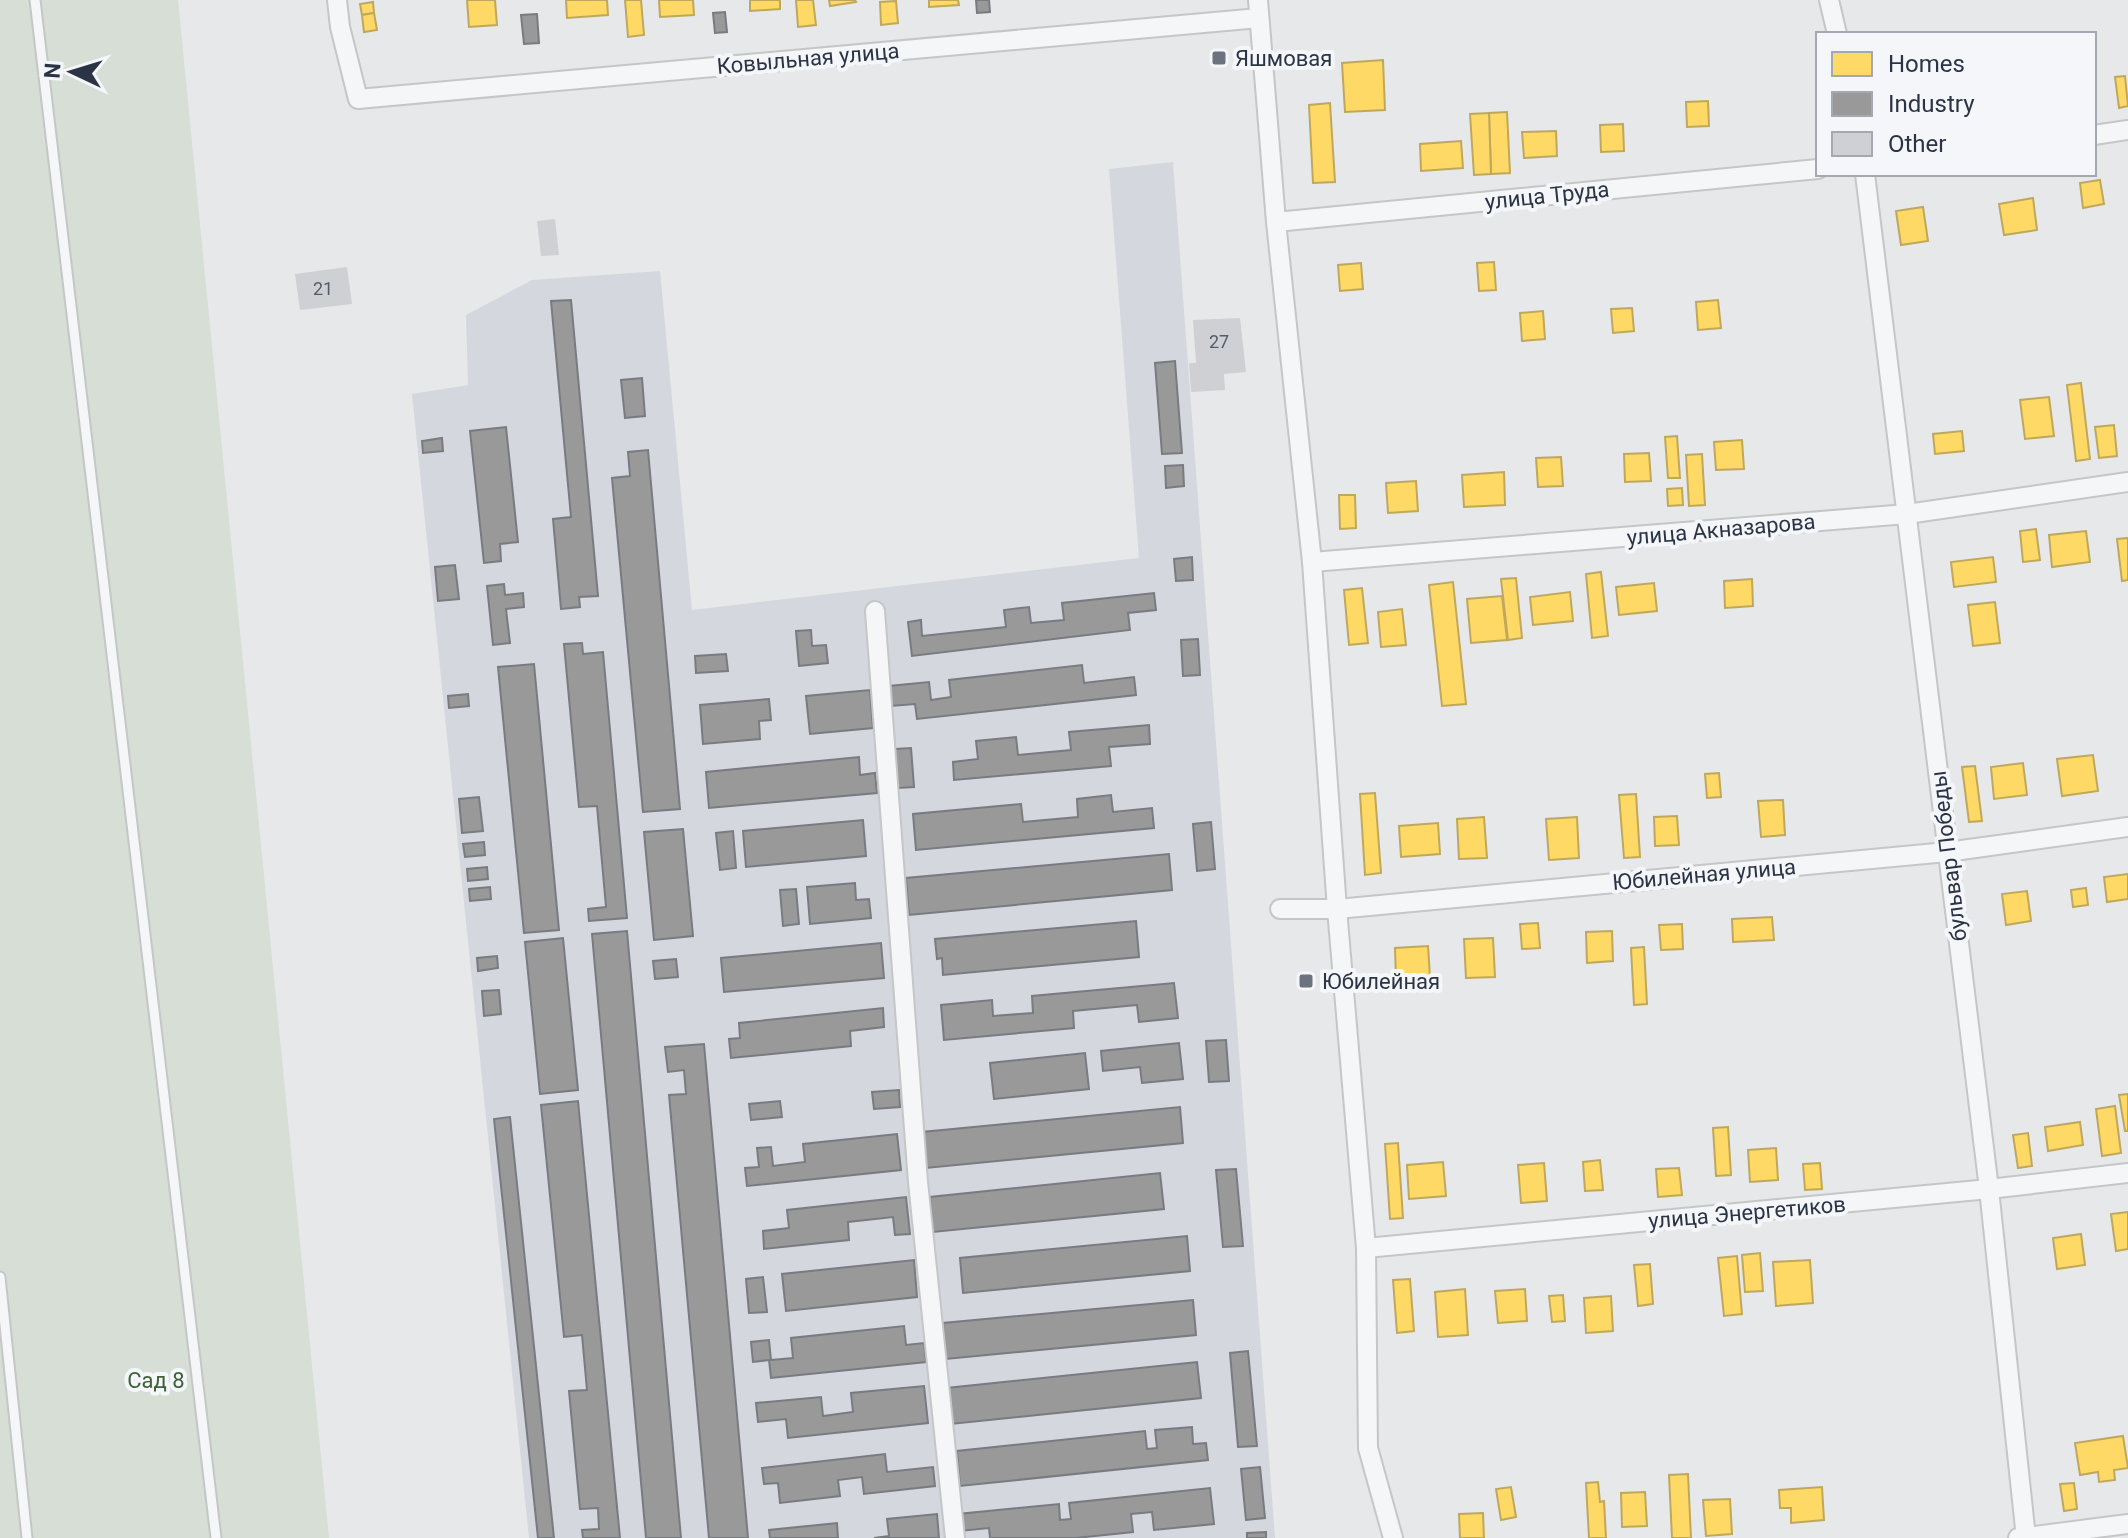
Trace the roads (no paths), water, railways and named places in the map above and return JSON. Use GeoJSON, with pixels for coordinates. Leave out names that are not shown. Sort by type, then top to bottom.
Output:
{"type":"FeatureCollection","features":[{"type":"Feature","properties":{"kind":"street","name":"Ковыльная улица"},"geometry":{"type":"LineString","coordinates":[[337,0],[340,27],[358,99],[1259,9]]}},
{"type":"Feature","properties":{"kind":"street"},"geometry":{"type":"LineString","coordinates":[[1829,0],[1837,32]]}},
{"type":"Feature","properties":{"kind":"street"},"geometry":{"type":"LineString","coordinates":[[1259,9],[1276,222],[1312,562],[1366,1248],[1368,1448],[1393,1538]]}},
{"type":"Feature","properties":{"kind":"street"},"geometry":{"type":"LineString","coordinates":[[2096,135],[2128,130]]}},
{"type":"Feature","properties":{"kind":"street","name":"улица Труда"},"geometry":{"type":"LineString","coordinates":[[1276,222],[1816,169]]}},
{"type":"Feature","properties":{"kind":"street","name":"бульвар Победы"},"geometry":{"type":"LineString","coordinates":[[1865,176],[1989,1189],[2026,1538]]}},
{"type":"Feature","properties":{"kind":"street","name":"улица Акназарова"},"geometry":{"type":"LineString","coordinates":[[1312,562],[1907,514],[2128,482]]}},
{"type":"Feature","properties":{"kind":"street"},"geometry":{"type":"LineString","coordinates":[[875,611],[918,1182],[955,1538]]}},
{"type":"Feature","properties":{"kind":"street","name":"Юбилейная улица"},"geometry":{"type":"LineString","coordinates":[[1280,909],[1337,909],[1947,852],[2128,827]]}},
{"type":"Feature","properties":{"kind":"street","name":"улица Энергетиков"},"geometry":{"type":"LineString","coordinates":[[1366,1248],[2128,1173]]}},
{"type":"Feature","properties":{"kind":"street"},"geometry":{"type":"LineString","coordinates":[[2018,1538],[2128,1524]]}},
{"type":"Feature","properties":{"kind":"lane"},"geometry":{"type":"LineString","coordinates":[[35,0],[216,1538]]}},
{"type":"Feature","properties":{"kind":"lane"},"geometry":{"type":"LineString","coordinates":[[0,1277],[27,1538]]}},
{"type":"Feature","properties":{"kind":"place","name":"Яшмовая"},"geometry":{"type":"Point","coordinates":[1219,58]}},
{"type":"Feature","properties":{"kind":"place","name":"Юбилейная"},"geometry":{"type":"Point","coordinates":[1306,981]}},
{"type":"Feature","properties":{"kind":"park label","name":"Сад 8"},"geometry":{"type":"Point","coordinates":[156,1380]}}]}
